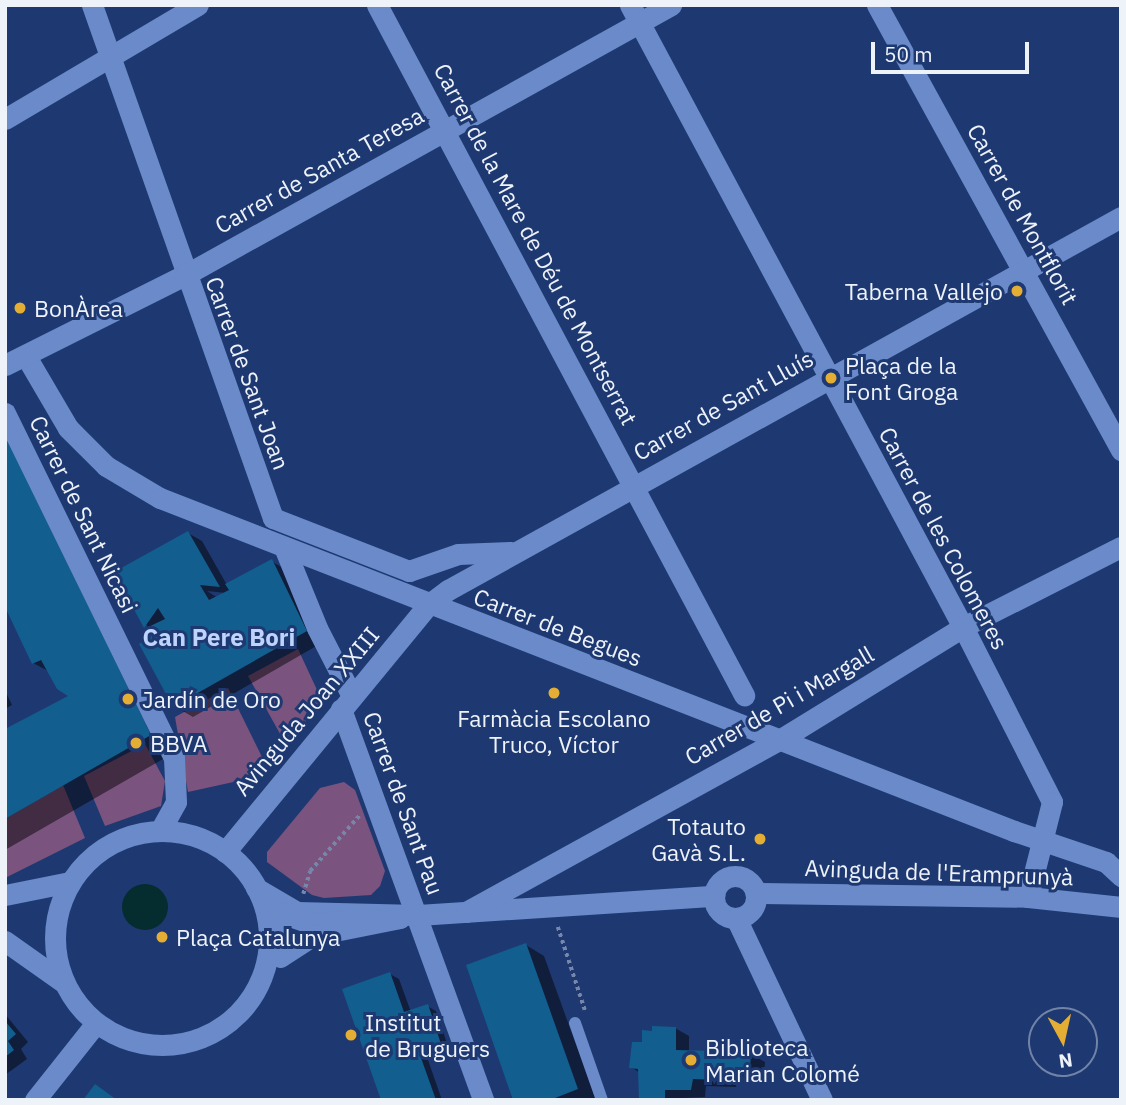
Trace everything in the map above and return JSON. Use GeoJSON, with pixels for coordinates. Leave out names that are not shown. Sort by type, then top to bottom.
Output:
{"type":"FeatureCollection","features":[{"type":"Feature","properties":{"kind":"street","name":"Carrer de Sant Joan"},"geometry":{"type":"LineString","coordinates":[[92,5],[269,510],[279,522],[409,571],[420,571],[458,554],[513,552]]}},
{"type":"Feature","properties":{"kind":"street"},"geometry":{"type":"LineString","coordinates":[[5,119],[198,5]]}},
{"type":"Feature","properties":{"kind":"street","name":"Carrer de la Mare de Déu de Montserrat"},"geometry":{"type":"LineString","coordinates":[[377,5],[636,485],[744,695]]}},
{"type":"Feature","properties":{"kind":"street","name":"Carrer de Santa Teresa"},"geometry":{"type":"LineString","coordinates":[[5,365],[27,358],[185,275],[444,130],[635,14],[671,5]]}},
{"type":"Feature","properties":{"kind":"street","name":"Carrer de Montflorit"},"geometry":{"type":"LineString","coordinates":[[877,5],[1121,450]]}},
{"type":"Feature","properties":{"kind":"street","name":"Carrer de les Colomeres"},"geometry":{"type":"LineString","coordinates":[[635,14],[963,627],[1052,802],[1028,897]]}},
{"type":"Feature","properties":{"kind":"street","name":"Carrer de Sant Lluís"},"geometry":{"type":"LineString","coordinates":[[428,605],[513,552],[1121,216]]}},
{"type":"Feature","properties":{"kind":"street","name":"Carrer de Begues"},"geometry":{"type":"LineString","coordinates":[[27,358],[68,428],[106,466],[160,498],[428,605],[1042,840],[1106,862],[1121,876]]}},
{"type":"Feature","properties":{"kind":"street","name":"Carrer de Sant Nicasi"},"geometry":{"type":"LineString","coordinates":[[5,413],[174,758],[176,802],[160,831]]}},
{"type":"Feature","properties":{"kind":"street","name":"Carrer de Sant Pau"},"geometry":{"type":"LineString","coordinates":[[284,547],[347,702],[409,917],[483,1100]]}},
{"type":"Feature","properties":{"kind":"street","name":"Carrer de Pi i Margall"},"geometry":{"type":"LineString","coordinates":[[466,912],[781,739],[963,627],[1121,547]]}},
{"type":"Feature","properties":{"kind":"street","name":"Avinguda Joan XXIII"},"geometry":{"type":"LineString","coordinates":[[225,852],[428,605]]}},
{"type":"Feature","properties":{"kind":"street"},"geometry":{"type":"LineString","coordinates":[[64,982],[55,931],[71,883],[109,845],[160,831],[196,837],[225,852],[257,888],[296,912],[409,917]]}},
{"type":"Feature","properties":{"kind":"street"},"geometry":{"type":"LineString","coordinates":[[736,918],[752,910],[756,893],[747,879],[731,876],[720,881],[714,896],[720,912],[736,918],[822,1100]]}},
{"type":"Feature","properties":{"kind":"street"},"geometry":{"type":"LineString","coordinates":[[5,895],[71,883]]}},
{"type":"Feature","properties":{"kind":"street"},"geometry":{"type":"LineString","coordinates":[[256,990],[269,939],[257,888]]}},
{"type":"Feature","properties":{"kind":"street"},"geometry":{"type":"LineString","coordinates":[[1028,897],[1121,890]]}},
{"type":"Feature","properties":{"kind":"street","name":"Avinguda de l'Eramprunyà"},"geometry":{"type":"LineString","coordinates":[[756,893],[1028,897],[1121,907]]}},
{"type":"Feature","properties":{"kind":"street"},"geometry":{"type":"LineString","coordinates":[[409,917],[314,935],[280,957],[278,912],[310,923],[714,896]]}},
{"type":"Feature","properties":{"kind":"street"},"geometry":{"type":"LineString","coordinates":[[5,941],[64,982],[96,1023],[140,1043],[178,1044],[223,1026],[256,990],[306,948],[409,917]]}},
{"type":"Feature","properties":{"kind":"street"},"geometry":{"type":"LineString","coordinates":[[35,1100],[96,1023]]}},
{"type":"Feature","properties":{"kind":"lane"},"geometry":{"type":"LineString","coordinates":[[575,1023],[602,1100]]}},
{"type":"Feature","properties":{"kind":"path"},"geometry":{"type":"LineString","coordinates":[[296,912],[310,871],[375,799]]}},
{"type":"Feature","properties":{"kind":"path"},"geometry":{"type":"LineString","coordinates":[[550,906],[589,1012],[573,1017],[575,1023]]}},
{"type":"Feature","properties":{"kind":"shaded area"},"geometry":{"type":"Polygon","coordinates":[[[298,649],[324,705],[284,741],[248,676],[298,649]]]}},
{"type":"Feature","properties":{"kind":"shaded area"},"geometry":{"type":"Polygon","coordinates":[[[228,688],[263,759],[247,779],[188,792],[175,717],[228,688]]]}},
{"type":"Feature","properties":{"kind":"shaded area"},"geometry":{"type":"Polygon","coordinates":[[[145,744],[165,781],[161,806],[105,826],[84,776],[145,744]]]}},
{"type":"Feature","properties":{"kind":"shaded area"},"geometry":{"type":"Polygon","coordinates":[[[344,782],[355,790],[385,871],[380,886],[371,895],[324,898],[312,895],[267,862],[267,852],[320,788],[344,782]]]}},
{"type":"Feature","properties":{"kind":"shaded area"},"geometry":{"type":"Polygon","coordinates":[[[63,785],[85,838],[5,878],[5,819],[63,785]]]}},
{"type":"Feature","properties":{"kind":"shaded area"},"geometry":{"type":"Polygon","coordinates":[[[145,884],[161,891],[168,907],[161,923],[145,930],[129,923],[122,907],[129,891],[145,884]]]}},
{"type":"Feature","properties":{"kind":"building"},"geometry":{"type":"Polygon","coordinates":[[[5,434],[151,735],[5,819],[5,729],[68,696],[57,689],[41,660],[32,664],[5,607],[5,434]]]}},
{"type":"Feature","properties":{"kind":"building"},"geometry":{"type":"Polygon","coordinates":[[[188,531],[220,587],[200,585],[209,600],[229,590],[225,584],[272,559],[307,631],[173,707],[139,644],[148,638],[144,629],[165,619],[158,608],[144,628],[114,572],[188,531]]]}},
{"type":"Feature","properties":{"kind":"building"},"geometry":{"type":"Polygon","coordinates":[[[526,943],[578,1089],[550,1100],[513,1100],[466,965],[526,943]]]}},
{"type":"Feature","properties":{"kind":"building"},"geometry":{"type":"Polygon","coordinates":[[[390,972],[404,1012],[428,1004],[442,1047],[420,1055],[436,1100],[381,1100],[342,989],[390,972]]]}},
{"type":"Feature","properties":{"kind":"building"},"geometry":{"type":"Polygon","coordinates":[[[5,1021],[16,1034],[8,1041],[14,1050],[5,1057],[5,1021]]]}},
{"type":"Feature","properties":{"kind":"building","name":"Biblioteca Marian Colomé"},"geometry":{"type":"Polygon","coordinates":[[[652,1026],[676,1027],[676,1050],[751,1052],[750,1070],[723,1069],[723,1080],[693,1079],[691,1090],[665,1090],[665,1100],[639,1100],[638,1069],[629,1068],[632,1042],[642,1042],[642,1030],[652,1031],[652,1026]]]}},
{"type":"Feature","properties":{"kind":"building"},"geometry":{"type":"Polygon","coordinates":[[[95,1084],[117,1100],[83,1100],[95,1084]]]}},
{"type":"Feature","properties":{"kind":"place","name":"Taberna Vallejo"},"geometry":{"type":"Point","coordinates":[1017,291]}},
{"type":"Feature","properties":{"kind":"place","name":"BonÀrea"},"geometry":{"type":"Point","coordinates":[20,308]}},
{"type":"Feature","properties":{"kind":"place","name":"Plaça de la Font Groga"},"geometry":{"type":"Point","coordinates":[831,378]}},
{"type":"Feature","properties":{"kind":"place","name":"Farmàcia Escolano Truco, Víctor"},"geometry":{"type":"Point","coordinates":[554,693]}},
{"type":"Feature","properties":{"kind":"place","name":"Jardín de Oro"},"geometry":{"type":"Point","coordinates":[128,699]}},
{"type":"Feature","properties":{"kind":"place","name":"BBVA"},"geometry":{"type":"Point","coordinates":[136,743]}},
{"type":"Feature","properties":{"kind":"place","name":"Totauto Gavà S.L."},"geometry":{"type":"Point","coordinates":[760,839]}},
{"type":"Feature","properties":{"kind":"place","name":"Plaça Catalunya"},"geometry":{"type":"Point","coordinates":[162,937]}},
{"type":"Feature","properties":{"kind":"place","name":"Institut de Bruguers"},"geometry":{"type":"Point","coordinates":[351,1035]}},
{"type":"Feature","properties":{"kind":"place","name":"Biblioteca Marian Colomé"},"geometry":{"type":"Point","coordinates":[691,1060]}},
{"type":"Feature","properties":{"kind":"district","name":"Can Pere Bori"},"geometry":{"type":"Point","coordinates":[219,638]}}]}
